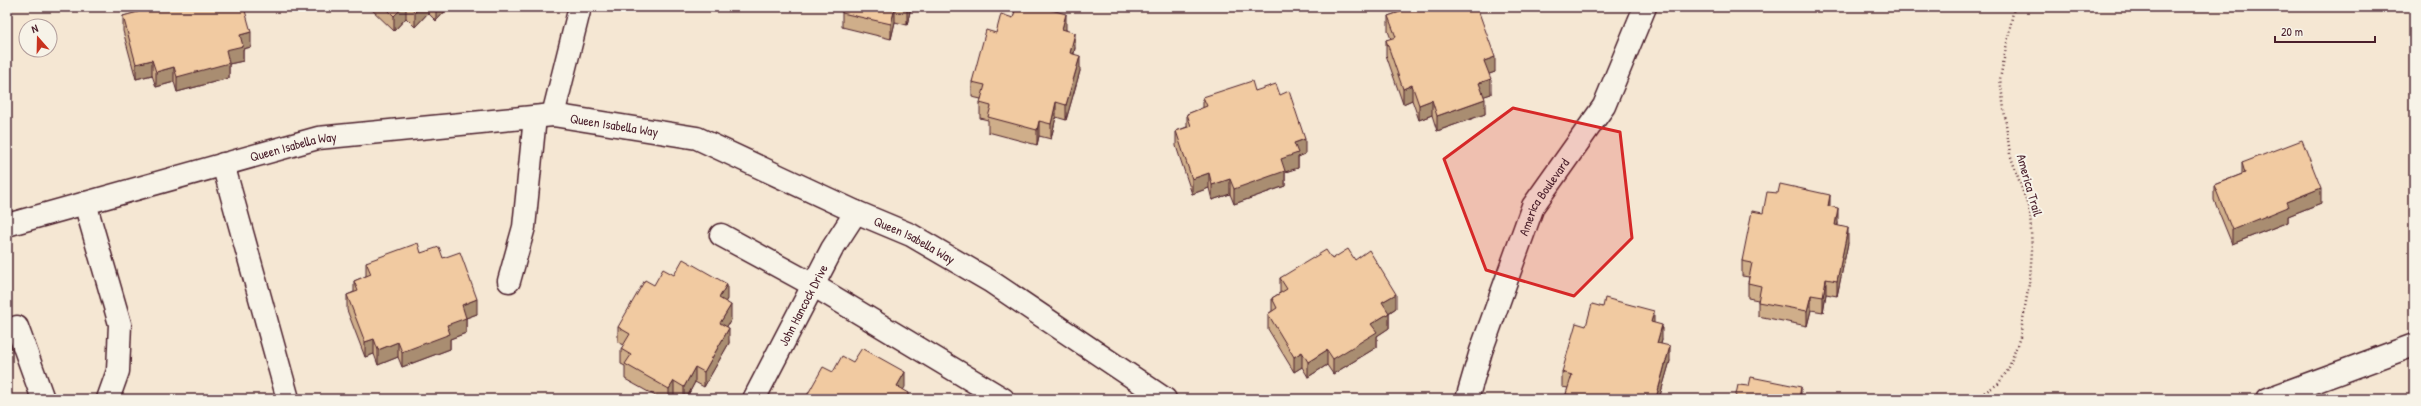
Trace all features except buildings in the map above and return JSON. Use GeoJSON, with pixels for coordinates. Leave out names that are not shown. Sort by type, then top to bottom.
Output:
{"type":"FeatureCollection","features":[{"type":"Feature","properties":{"kind":"street"},"geometry":{"type":"LineString","coordinates":[[509,280],[524,227],[544,116],[580,7]]}},
{"type":"Feature","properties":{"kind":"street","name":"America Boulevard"},"geometry":{"type":"LineString","coordinates":[[1467,399],[1481,351],[1533,206],[1604,106],[1644,7]]}},
{"type":"Feature","properties":{"kind":"street","name":"Queen Isabella Way"},"geometry":{"type":"LineString","coordinates":[[7,224],[318,138],[544,116],[697,138],[856,212],[911,235],[990,281],[1165,399]]}},
{"type":"Feature","properties":{"kind":"street"},"geometry":{"type":"LineString","coordinates":[[223,164],[288,399]]}},
{"type":"Feature","properties":{"kind":"street"},"geometry":{"type":"LineString","coordinates":[[85,203],[120,324],[118,371],[108,399]]}},
{"type":"Feature","properties":{"kind":"street","name":"John Hancock Drive"},"geometry":{"type":"LineString","coordinates":[[754,399],[832,249],[856,212]]}},
{"type":"Feature","properties":{"kind":"street"},"geometry":{"type":"LineString","coordinates":[[721,235],[813,285],[1003,399]]}},
{"type":"Feature","properties":{"kind":"street"},"geometry":{"type":"LineString","coordinates":[[7,331],[17,327],[43,399]]}},
{"type":"Feature","properties":{"kind":"street"},"geometry":{"type":"LineString","coordinates":[[2268,399],[2414,345]]}},
{"type":"Feature","properties":{"kind":"path","name":"America Trail"},"geometry":{"type":"LineString","coordinates":[[1974,399],[1978,398],[1998,384],[2008,370],[2020,337],[2030,278],[2032,250],[2030,212],[2010,154],[2000,79],[2014,7]]}},
{"type":"Feature","properties":{"kind":"highlighted area"},"geometry":{"type":"Polygon","coordinates":[[[1513,108],[1620,132],[1632,238],[1574,296],[1486,270],[1444,159],[1513,108]]]}}]}
